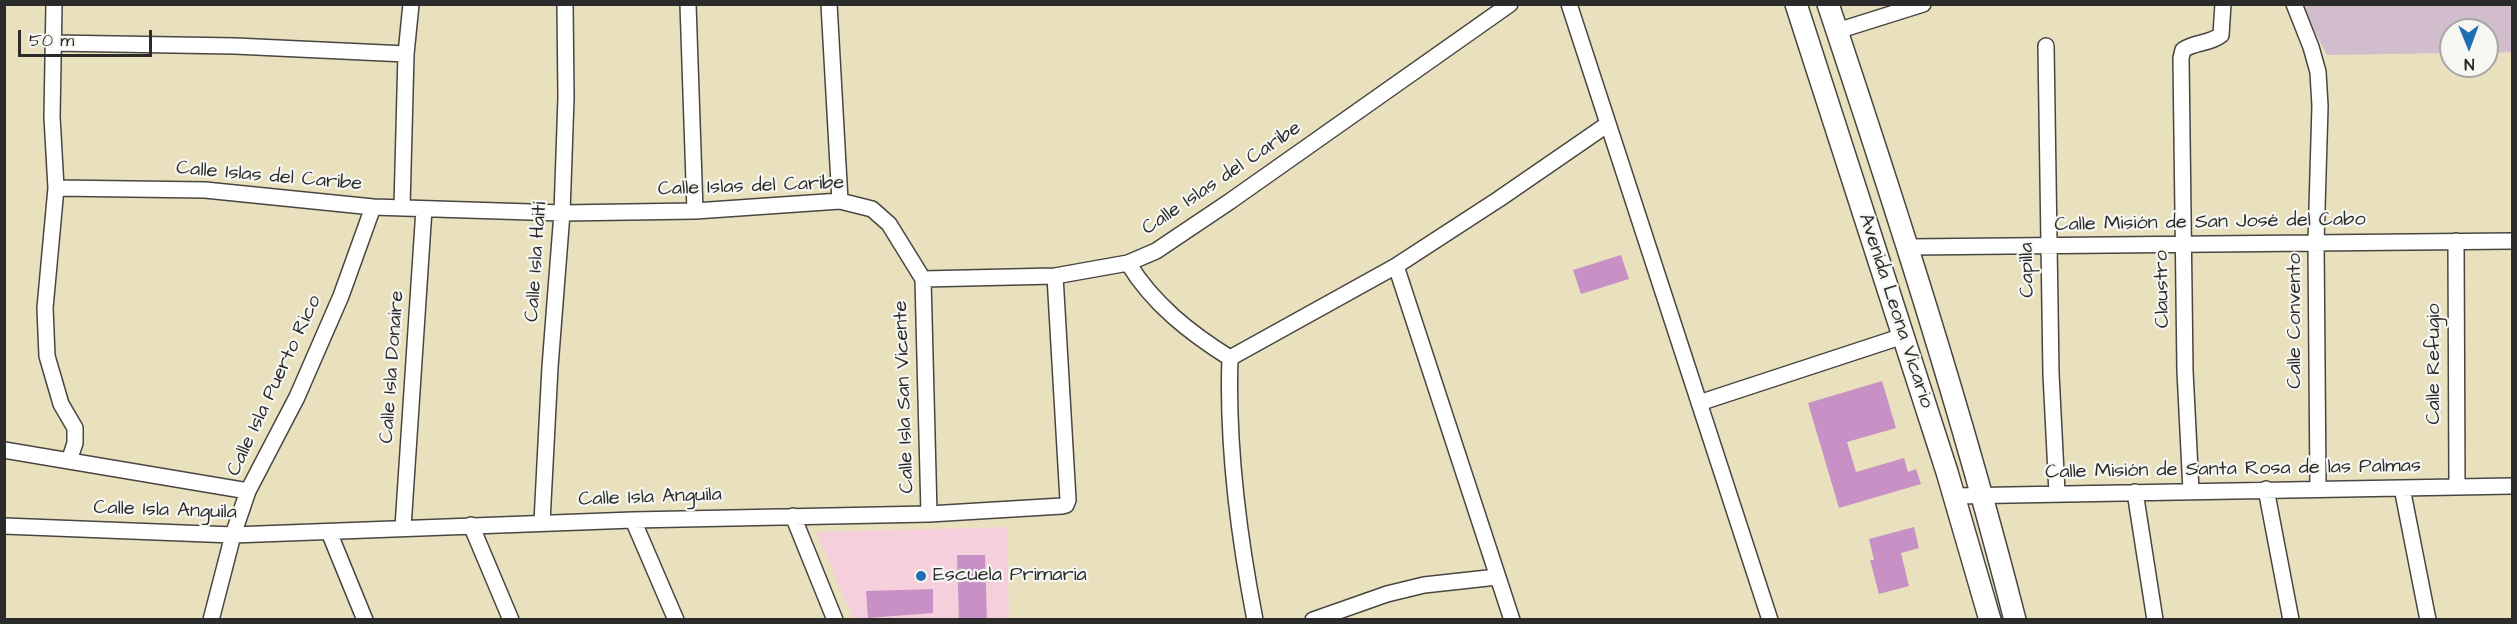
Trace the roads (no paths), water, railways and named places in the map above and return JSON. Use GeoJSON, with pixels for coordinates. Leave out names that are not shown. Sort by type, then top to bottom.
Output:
{"type":"FeatureCollection","features":[{"type":"Feature","properties":{"kind":"street"},"geometry":{"type":"LineString","coordinates":[[54,4],[52,117],[56,188],[45,308],[47,356],[61,404],[75,428],[75,443],[69,461]]}},
{"type":"Feature","properties":{"kind":"street"},"geometry":{"type":"LineString","coordinates":[[402,207],[406,54],[411,4]]}},
{"type":"Feature","properties":{"kind":"street","name":"Calle Isla Haití"},"geometry":{"type":"LineString","coordinates":[[542,522],[550,367],[562,213],[566,98],[565,4]]}},
{"type":"Feature","properties":{"kind":"street"},"geometry":{"type":"LineString","coordinates":[[688,4],[695,212]]}},
{"type":"Feature","properties":{"kind":"street"},"geometry":{"type":"LineString","coordinates":[[829,4],[840,201]]}},
{"type":"Feature","properties":{"kind":"street","name":"Calle Islas del Caribe"},"geometry":{"type":"LineString","coordinates":[[56,188],[205,190],[373,207],[562,213],[695,212],[840,201],[872,209],[889,224],[923,279],[1055,276],[1128,263],[1156,251],[1510,4]]}},
{"type":"Feature","properties":{"kind":"street"},"geometry":{"type":"LineString","coordinates":[[1569,4],[1770,620]]}},
{"type":"Feature","properties":{"kind":"street","name":"Avenida Leona Vicario"},"geometry":{"type":"LineString","coordinates":[[1796,4],[1955,496],[1990,620]]}},
{"type":"Feature","properties":{"kind":"street","name":"Avenida Leona Vicario"},"geometry":{"type":"LineString","coordinates":[[1828,4],[1909,247],[1983,495],[2015,620]]}},
{"type":"Feature","properties":{"kind":"street"},"geometry":{"type":"LineString","coordinates":[[1837,31],[1923,4]]}},
{"type":"Feature","properties":{"kind":"street","name":"Claustro"},"geometry":{"type":"LineString","coordinates":[[2191,491],[2185,371],[2183,50],[2189,46],[2214,40],[2221,35],[2223,4]]}},
{"type":"Feature","properties":{"kind":"street","name":"Calle Convento"},"geometry":{"type":"LineString","coordinates":[[2294,4],[2312,47],[2318,72],[2320,106],[2316,242],[2318,488]]}},
{"type":"Feature","properties":{"kind":"street"},"geometry":{"type":"LineString","coordinates":[[53,43],[235,46],[406,54]]}},
{"type":"Feature","properties":{"kind":"street","name":"Capilla"},"geometry":{"type":"LineString","coordinates":[[2046,46],[2049,245],[2057,493]]}},
{"type":"Feature","properties":{"kind":"street"},"geometry":{"type":"LineString","coordinates":[[1230,358],[1395,266],[1499,199],[1608,124]]}},
{"type":"Feature","properties":{"kind":"street","name":"Calle Isla Puerto Rico"},"geometry":{"type":"LineString","coordinates":[[211,620],[233,534],[248,491],[297,397],[341,296],[373,207]]}},
{"type":"Feature","properties":{"kind":"street","name":"Calle Isla Donaire"},"geometry":{"type":"LineString","coordinates":[[403,527],[424,209]]}},
{"type":"Feature","properties":{"kind":"street","name":"Calle Refugio"},"geometry":{"type":"LineString","coordinates":[[2456,241],[2457,488]]}},
{"type":"Feature","properties":{"kind":"street","name":"Calle Misión de San José del Cabo"},"geometry":{"type":"LineString","coordinates":[[1909,247],[2512,241]]}},
{"type":"Feature","properties":{"kind":"street"},"geometry":{"type":"LineString","coordinates":[[1128,263],[1142,286],[1158,302],[1198,339],[1230,358]]}},
{"type":"Feature","properties":{"kind":"street"},"geometry":{"type":"LineString","coordinates":[[1395,266],[1512,620]]}},
{"type":"Feature","properties":{"kind":"street","name":"Calle Isla Anguila"},"geometry":{"type":"LineString","coordinates":[[4,526],[233,534],[542,522],[929,514],[1015,511],[1066,505],[1068,500],[1055,276]]}},
{"type":"Feature","properties":{"kind":"street","name":"Calle Isla San Vicente"},"geometry":{"type":"LineString","coordinates":[[923,279],[929,514]]}},
{"type":"Feature","properties":{"kind":"street"},"geometry":{"type":"LineString","coordinates":[[1699,403],[1903,336]]}},
{"type":"Feature","properties":{"kind":"street"},"geometry":{"type":"LineString","coordinates":[[1230,358],[1228,405],[1242,537],[1255,620]]}},
{"type":"Feature","properties":{"kind":"street"},"geometry":{"type":"LineString","coordinates":[[4,450],[248,491]]}},
{"type":"Feature","properties":{"kind":"street","name":"Calle Misión de Santa Rosa de las Palmas"},"geometry":{"type":"LineString","coordinates":[[1955,496],[2512,486]]}},
{"type":"Feature","properties":{"kind":"street"},"geometry":{"type":"LineString","coordinates":[[2403,488],[2428,620]]}},
{"type":"Feature","properties":{"kind":"street"},"geometry":{"type":"LineString","coordinates":[[2266,489],[2291,620]]}},
{"type":"Feature","properties":{"kind":"street"},"geometry":{"type":"LineString","coordinates":[[2134,492],[2155,620]]}},
{"type":"Feature","properties":{"kind":"street"},"geometry":{"type":"LineString","coordinates":[[793,516],[835,620]]}},
{"type":"Feature","properties":{"kind":"street"},"geometry":{"type":"LineString","coordinates":[[633,520],[676,620]]}},
{"type":"Feature","properties":{"kind":"street"},"geometry":{"type":"LineString","coordinates":[[471,525],[511,620]]}},
{"type":"Feature","properties":{"kind":"street"},"geometry":{"type":"LineString","coordinates":[[329,532],[365,620]]}},
{"type":"Feature","properties":{"kind":"street"},"geometry":{"type":"LineString","coordinates":[[1313,620],[1387,594],[1424,585],[1497,577]]}},
{"type":"Feature","properties":{"kind":"street"},"geometry":{"type":"LineString","coordinates":[[214,604],[220,620]]}},
{"type":"Feature","properties":{"kind":"place","name":"Escuela Primaria"},"geometry":{"type":"Point","coordinates":[921,576]}}]}
